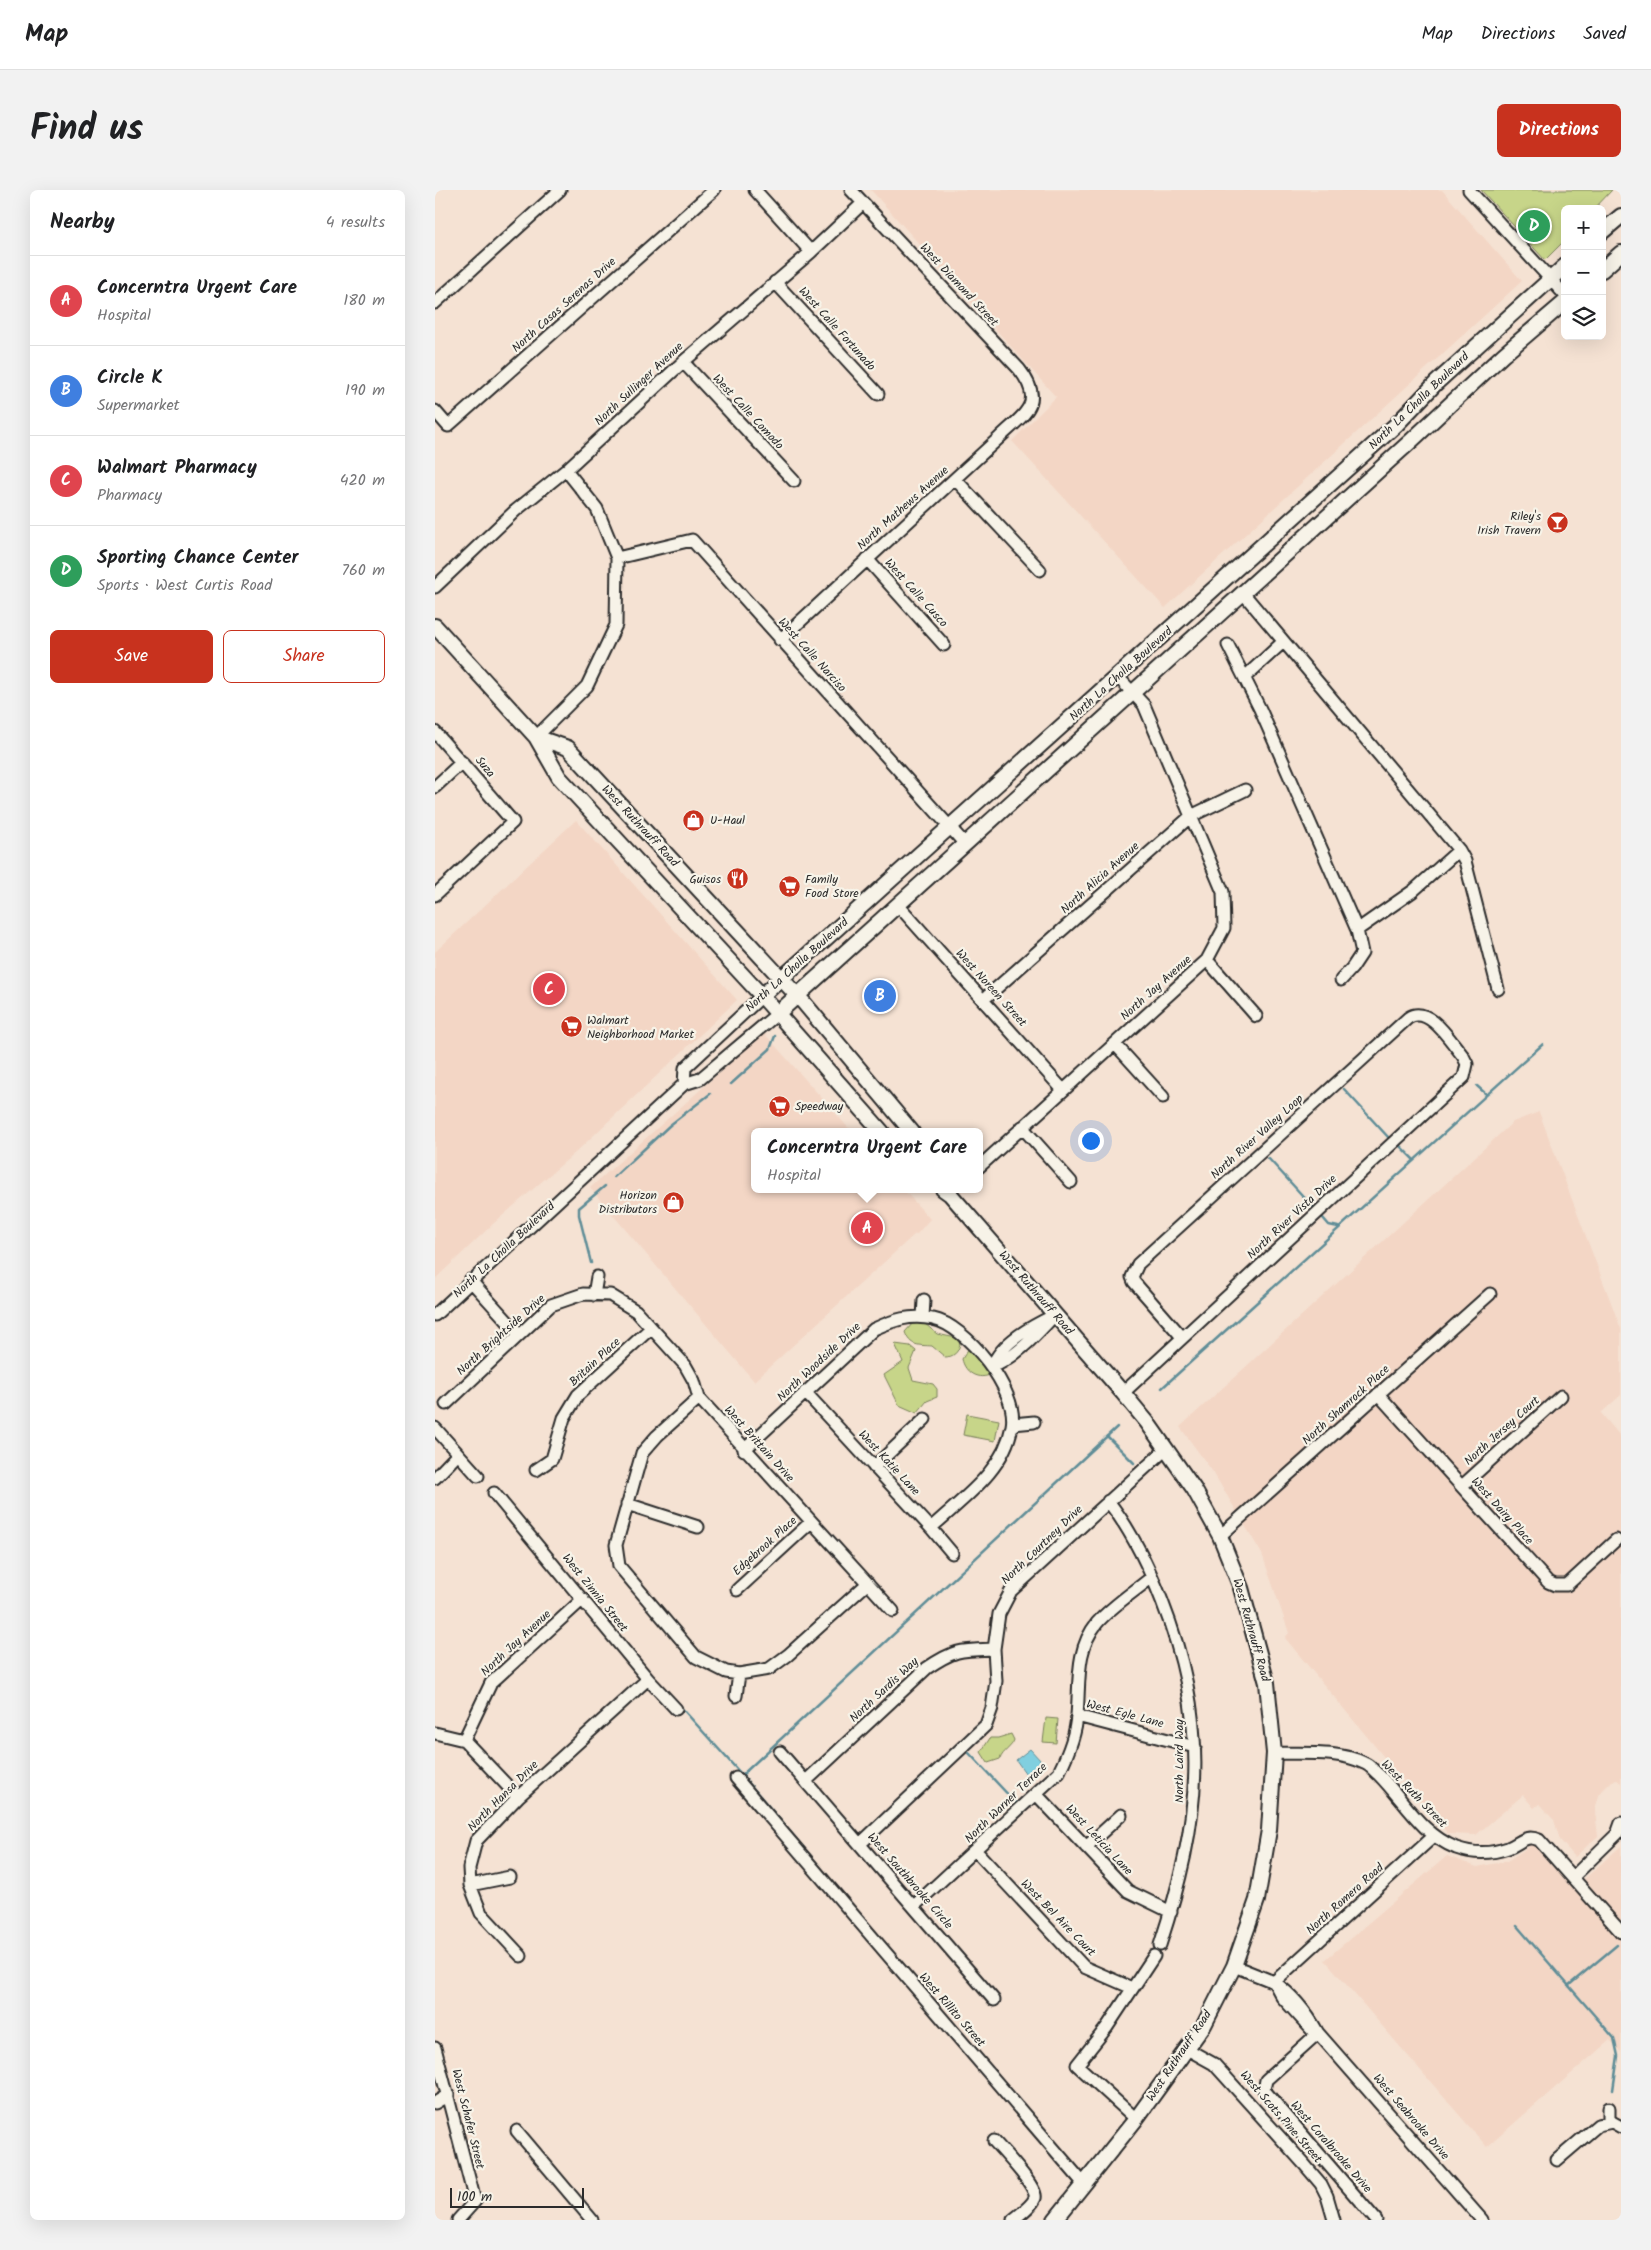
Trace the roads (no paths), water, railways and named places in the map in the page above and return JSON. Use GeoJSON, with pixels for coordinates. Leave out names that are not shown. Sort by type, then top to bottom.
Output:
{"type":"FeatureCollection","features":[{"type":"Feature","properties":{"kind":"main road"},"geometry":{"type":"LineString","coordinates":[[1606,229],[1621,216]]}},
{"type":"Feature","properties":{"kind":"main road"},"geometry":{"type":"LineString","coordinates":[[1606,266],[1621,253]]}},
{"type":"Feature","properties":{"kind":"main road","name":"North La Cholla Boulevard"},"geometry":{"type":"LineString","coordinates":[[762,996],[1397,424],[1436,383],[1561,270]]}},
{"type":"Feature","properties":{"kind":"main road","name":"North La Cholla Boulevard"},"geometry":{"type":"LineString","coordinates":[[777,1014],[1133,693],[1503,355],[1561,305]]}},
{"type":"Feature","properties":{"kind":"main road","name":"West Ruthrauff Road"},"geometry":{"type":"LineString","coordinates":[[436,629],[536,737],[559,777],[762,996],[878,1128]]}},
{"type":"Feature","properties":{"kind":"main road","name":"West Ruthrauff Road"},"geometry":{"type":"LineString","coordinates":[[536,737],[568,748],[781,978],[909,1128]]}},
{"type":"Feature","properties":{"kind":"main road","name":"West Ruthrauff Road"},"geometry":{"type":"LineString","coordinates":[[952,1193],[1123,1393],[1166,1448],[1194,1489],[1220,1536],[1241,1588],[1267,1683],[1274,1753],[1269,1830],[1257,1900],[1233,1966],[1204,2025],[1187,2050],[1136,2119],[1055,2220]]}},
{"type":"Feature","properties":{"kind":"street"},"geometry":{"type":"LineString","coordinates":[[435,303],[561,190]]}},
{"type":"Feature","properties":{"kind":"street","name":"North Casas Serenas Drive"},"geometry":{"type":"LineString","coordinates":[[435,411],[448,426],[714,190]]}},
{"type":"Feature","properties":{"kind":"street"},"geometry":{"type":"LineString","coordinates":[[755,190],[811,252]]}},
{"type":"Feature","properties":{"kind":"street","name":"West Diamond Street"},"geometry":{"type":"LineString","coordinates":[[851,190],[1019,368],[1032,389]]}},
{"type":"Feature","properties":{"kind":"street"},"geometry":{"type":"LineString","coordinates":[[1469,190],[1564,295]]}},
{"type":"Feature","properties":{"kind":"street","name":"North Sullinger Avenue"},"geometry":{"type":"LineString","coordinates":[[435,587],[515,511],[566,470],[683,362],[811,252],[863,203]]}},
{"type":"Feature","properties":{"kind":"street","name":"West Calle Fortunado"},"geometry":{"type":"LineString","coordinates":[[775,282],[878,394]]}},
{"type":"Feature","properties":{"kind":"street","name":"West Calle Comodo"},"geometry":{"type":"LineString","coordinates":[[683,362],[794,481]]}},
{"type":"Feature","properties":{"kind":"street","name":"North Mathews Avenue"},"geometry":{"type":"LineString","coordinates":[[780,640],[1027,412],[1032,402],[1032,389]]}},
{"type":"Feature","properties":{"kind":"street"},"geometry":{"type":"LineString","coordinates":[[536,737],[587,686],[616,625],[617,558],[597,509],[566,470]]}},
{"type":"Feature","properties":{"kind":"street"},"geometry":{"type":"LineString","coordinates":[[955,479],[1040,570]]}},
{"type":"Feature","properties":{"kind":"street","name":"West Calle Narciso"},"geometry":{"type":"LineString","coordinates":[[617,558],[692,540],[965,844]]}},
{"type":"Feature","properties":{"kind":"street","name":"West Calle Cusco"},"geometry":{"type":"LineString","coordinates":[[867,559],[944,645]]}},
{"type":"Feature","properties":{"kind":"street"},"geometry":{"type":"LineString","coordinates":[[1243,593],[1459,850],[1465,861],[1498,989]]}},
{"type":"Feature","properties":{"kind":"street"},"geometry":{"type":"LineString","coordinates":[[1245,677],[1283,642]]}},
{"type":"Feature","properties":{"kind":"street"},"geometry":{"type":"LineString","coordinates":[[1228,645],[1245,677],[1357,930],[1362,952],[1352,968],[1341,980]]}},
{"type":"Feature","properties":{"kind":"street","name":"North Jay Avenue"},"geometry":{"type":"LineString","coordinates":[[983,1163],[1207,960],[1224,928],[1223,892],[1191,816],[1144,705],[1118,677]]}},
{"type":"Feature","properties":{"kind":"street","name":"Suza"},"geometry":{"type":"LineString","coordinates":[[435,732],[463,762],[513,822],[435,895]]}},
{"type":"Feature","properties":{"kind":"street"},"geometry":{"type":"LineString","coordinates":[[435,787],[463,762]]}},
{"type":"Feature","properties":{"kind":"street","name":"North Alicia Avenue"},"geometry":{"type":"LineString","coordinates":[[983,1000],[1191,816],[1245,790]]}},
{"type":"Feature","properties":{"kind":"street"},"geometry":{"type":"LineString","coordinates":[[1357,930],[1413,891],[1459,850]]}},
{"type":"Feature","properties":{"kind":"street","name":"West Noreen Street"},"geometry":{"type":"LineString","coordinates":[[899,905],[1063,1090]]}},
{"type":"Feature","properties":{"kind":"street"},"geometry":{"type":"LineString","coordinates":[[1207,960],[1256,1016]]}},
{"type":"Feature","properties":{"kind":"street","name":"North La Cholla Boulevard"},"geometry":{"type":"LineString","coordinates":[[684,1084],[685,1068],[762,996]]}},
{"type":"Feature","properties":{"kind":"street","name":"North River Valley Loop"},"geometry":{"type":"LineString","coordinates":[[1182,1337],[1137,1287],[1131,1272],[1138,1264],[1408,1018],[1418,1012],[1431,1019],[1468,1064]]}},
{"type":"Feature","properties":{"kind":"street","name":"North La Cholla Boulevard"},"geometry":{"type":"LineString","coordinates":[[435,1315],[470,1280],[684,1084],[700,1079],[777,1014]]}},
{"type":"Feature","properties":{"kind":"street"},"geometry":{"type":"LineString","coordinates":[[1115,1044],[1163,1097]]}},
{"type":"Feature","properties":{"kind":"street","name":"North River Vista Drive"},"geometry":{"type":"LineString","coordinates":[[1123,1393],[1460,1082],[1468,1064]]}},
{"type":"Feature","properties":{"kind":"street"},"geometry":{"type":"LineString","coordinates":[[1022,1127],[1071,1182]]}},
{"type":"Feature","properties":{"kind":"street"},"geometry":{"type":"LineString","coordinates":[[594,1294],[597,1276]]}},
{"type":"Feature","properties":{"kind":"street"},"geometry":{"type":"LineString","coordinates":[[470,1280],[519,1334]]}},
{"type":"Feature","properties":{"kind":"street","name":"North Brightside Drive"},"geometry":{"type":"LineString","coordinates":[[446,1404],[551,1305],[583,1294],[610,1295]]}},
{"type":"Feature","properties":{"kind":"street","name":"North Shamrock Place"},"geometry":{"type":"LineString","coordinates":[[1220,1536],[1490,1294]]}},
{"type":"Feature","properties":{"kind":"street","name":"West Brittain Drive"},"geometry":{"type":"LineString","coordinates":[[610,1295],[636,1311],[685,1365],[694,1381],[699,1398],[744,1450],[893,1611]]}},
{"type":"Feature","properties":{"kind":"street"},"geometry":{"type":"LineString","coordinates":[[923,1317],[924,1300]]}},
{"type":"Feature","properties":{"kind":"street"},"geometry":{"type":"LineString","coordinates":[[992,1367],[996,1356],[1029,1327],[1055,1315]]}},
{"type":"Feature","properties":{"kind":"street","name":"North Woodside Drive"},"geometry":{"type":"LineString","coordinates":[[744,1450],[874,1329],[899,1318],[923,1317],[935,1319],[958,1331],[992,1367],[1010,1400],[1013,1424]]}},
{"type":"Feature","properties":{"kind":"street","name":"Britain Place"},"geometry":{"type":"LineString","coordinates":[[536,1470],[552,1460],[565,1418],[578,1395],[651,1328]]}},
{"type":"Feature","properties":{"kind":"street","name":"West Katie Lane"},"geometry":{"type":"LineString","coordinates":[[805,1392],[952,1553]]}},
{"type":"Feature","properties":{"kind":"street","name":"West Dairy Place"},"geometry":{"type":"LineString","coordinates":[[1378,1394],[1545,1579],[1555,1585],[1567,1585],[1616,1540]]}},
{"type":"Feature","properties":{"kind":"street","name":"North Jersey Court"},"geometry":{"type":"LineString","coordinates":[[1462,1486],[1561,1396]]}},
{"type":"Feature","properties":{"kind":"street"},"geometry":{"type":"LineString","coordinates":[[699,1398],[657,1436],[642,1453],[616,1545],[619,1566],[696,1657],[726,1672],[739,1674],[769,1669],[788,1655],[868,1583]]}},
{"type":"Feature","properties":{"kind":"street"},"geometry":{"type":"LineString","coordinates":[[873,1467],[925,1419]]}},
{"type":"Feature","properties":{"kind":"street"},"geometry":{"type":"LineString","coordinates":[[931,1528],[994,1469],[1006,1446],[1013,1424],[1034,1422]]}},
{"type":"Feature","properties":{"kind":"street"},"geometry":{"type":"LineString","coordinates":[[435,1428],[457,1455],[478,1476]]}},
{"type":"Feature","properties":{"kind":"street","name":"North Courtney Drive"},"geometry":{"type":"LineString","coordinates":[[860,1844],[986,1725],[992,1708],[996,1681],[993,1649],[999,1614],[1011,1590],[1166,1448]]}},
{"type":"Feature","properties":{"kind":"street"},"geometry":{"type":"LineString","coordinates":[[435,1478],[457,1455]]}},
{"type":"Feature","properties":{"kind":"street","name":"West Zinnia Street"},"geometry":{"type":"LineString","coordinates":[[494,1493],[648,1679],[677,1709]]}},
{"type":"Feature","properties":{"kind":"street","name":"North Laird Way"},"geometry":{"type":"LineString","coordinates":[[1108,1501],[1121,1517],[1141,1552],[1171,1623],[1188,1682],[1195,1729],[1195,1790],[1188,1844],[1161,1945]]}},
{"type":"Feature","properties":{"kind":"street"},"geometry":{"type":"LineString","coordinates":[[627,1504],[698,1527]]}},
{"type":"Feature","properties":{"kind":"street","name":"Edgebrook Place"},"geometry":{"type":"LineString","coordinates":[[737,1590],[811,1522]]}},
{"type":"Feature","properties":{"kind":"street","name":"North Warner Terrace"},"geometry":{"type":"LineString","coordinates":[[914,1906],[1037,1795],[1059,1772],[1069,1751],[1077,1716],[1077,1672],[1085,1643],[1097,1623],[1152,1577]]}},
{"type":"Feature","properties":{"kind":"street","name":"North Jay Avenue"},"geometry":{"type":"LineString","coordinates":[[465,1740],[491,1683],[583,1599]]}},
{"type":"Feature","properties":{"kind":"street","name":"North Sardis Way"},"geometry":{"type":"LineString","coordinates":[[806,1780],[927,1668],[946,1655],[965,1650],[993,1649]]}},
{"type":"Feature","properties":{"kind":"street"},"geometry":{"type":"LineString","coordinates":[[737,1696],[739,1674]]}},
{"type":"Feature","properties":{"kind":"street","name":"North Hansa Drive"},"geometry":{"type":"LineString","coordinates":[[521,1956],[481,1913],[470,1886],[469,1868],[476,1841],[518,1797],[648,1679]]}},
{"type":"Feature","properties":{"kind":"street","name":"West Egle Lane"},"geometry":{"type":"LineString","coordinates":[[1077,1716],[1195,1747]]}},
{"type":"Feature","properties":{"kind":"street"},"geometry":{"type":"LineString","coordinates":[[435,1733],[465,1740],[518,1797]]}},
{"type":"Feature","properties":{"kind":"street","name":"West Southbrooke Circle"},"geometry":{"type":"LineString","coordinates":[[780,1752],[994,2000]]}},
{"type":"Feature","properties":{"kind":"street","name":"West Ruth Street"},"geometry":{"type":"LineString","coordinates":[[1274,1753],[1344,1756],[1366,1763],[1390,1786],[1434,1836],[1458,1849],[1478,1853],[1510,1847],[1525,1838],[1532,1831],[1573,1877]]}},
{"type":"Feature","properties":{"kind":"street","name":"West Rillito Street"},"geometry":{"type":"LineString","coordinates":[[736,1778],[1084,2184]]}},
{"type":"Feature","properties":{"kind":"street","name":"West Leticia Lane"},"geometry":{"type":"LineString","coordinates":[[1037,1795],[1128,1891],[1171,1912]]}},
{"type":"Feature","properties":{"kind":"street"},"geometry":{"type":"LineString","coordinates":[[1086,1847],[1121,1815]]}},
{"type":"Feature","properties":{"kind":"street"},"geometry":{"type":"LineString","coordinates":[[1621,1823],[1617,1834],[1573,1877],[1621,1932]]}},
{"type":"Feature","properties":{"kind":"street","name":"North Romero Road"},"geometry":{"type":"LineString","coordinates":[[1274,1982],[1434,1836]]}},
{"type":"Feature","properties":{"kind":"street","name":"West Bel Aire Court"},"geometry":{"type":"LineString","coordinates":[[976,1851],[1084,1967],[1132,1988]]}},
{"type":"Feature","properties":{"kind":"street"},"geometry":{"type":"LineString","coordinates":[[470,1886],[510,1877]]}},
{"type":"Feature","properties":{"kind":"street"},"geometry":{"type":"LineString","coordinates":[[1136,2119],[1077,2065],[1107,2027],[1154,1956]]}},
{"type":"Feature","properties":{"kind":"street"},"geometry":{"type":"LineString","coordinates":[[1233,1966],[1274,1982],[1282,1998],[1312,2030],[1319,2033]]}},
{"type":"Feature","properties":{"kind":"street","name":"West Coralbrooke Drive"},"geometry":{"type":"LineString","coordinates":[[1319,2033],[1266,2080],[1265,2092],[1376,2220]]}},
{"type":"Feature","properties":{"kind":"street","name":"West Seabrooke Drive"},"geometry":{"type":"LineString","coordinates":[[1319,2033],[1482,2220]]}},
{"type":"Feature","properties":{"kind":"street","name":"West Schafer Street"},"geometry":{"type":"LineString","coordinates":[[435,2048],[475,2201],[458,2220]]}},
{"type":"Feature","properties":{"kind":"street","name":"West Scots Pine Street"},"geometry":{"type":"LineString","coordinates":[[1187,2050],[1214,2064],[1301,2160],[1321,2184],[1327,2196],[1334,2220]]}},
{"type":"Feature","properties":{"kind":"street"},"geometry":{"type":"LineString","coordinates":[[435,2103],[448,2095]]}},
{"type":"Feature","properties":{"kind":"street"},"geometry":{"type":"LineString","coordinates":[[1609,2108],[1609,2122]]}},
{"type":"Feature","properties":{"kind":"street"},"geometry":{"type":"LineString","coordinates":[[1557,2160],[1594,2128],[1609,2122],[1621,2127]]}},
{"type":"Feature","properties":{"kind":"street"},"geometry":{"type":"LineString","coordinates":[[517,2131],[592,2220]]}},
{"type":"Feature","properties":{"kind":"street"},"geometry":{"type":"LineString","coordinates":[[994,2141],[1032,2185],[1036,2194],[1035,2199],[1013,2220]]}},
{"type":"Feature","properties":{"kind":"water"},"geometry":{"type":"Polygon","coordinates":[[[1030,1749],[1041,1761],[1026,1774],[1016,1760],[1030,1749]]]}},
{"type":"Feature","properties":{"kind":"waterway"},"geometry":{"type":"LineString","coordinates":[[731,1084],[770,1049],[775,1036]]}},
{"type":"Feature","properties":{"kind":"waterway"},"geometry":{"type":"LineString","coordinates":[[1162,1388],[1543,1044]]}},
{"type":"Feature","properties":{"kind":"waterway"},"geometry":{"type":"LineString","coordinates":[[1477,1086],[1486,1094]]}},
{"type":"Feature","properties":{"kind":"waterway"},"geometry":{"type":"LineString","coordinates":[[1344,1089],[1388,1137]]}},
{"type":"Feature","properties":{"kind":"waterway"},"geometry":{"type":"LineString","coordinates":[[614,1177],[670,1125],[710,1094]]}},
{"type":"Feature","properties":{"kind":"waterway"},"geometry":{"type":"LineString","coordinates":[[1400,1146],[1413,1159]]}},
{"type":"Feature","properties":{"kind":"waterway"},"geometry":{"type":"LineString","coordinates":[[1268,1158],[1313,1207]]}},
{"type":"Feature","properties":{"kind":"waterway"},"geometry":{"type":"LineString","coordinates":[[591,1263],[579,1208],[605,1186]]}},
{"type":"Feature","properties":{"kind":"waterway"},"geometry":{"type":"LineString","coordinates":[[1323,1218],[1329,1225],[1338,1227]]}},
{"type":"Feature","properties":{"kind":"waterway"},"geometry":{"type":"LineString","coordinates":[[742,1775],[1117,1427]]}},
{"type":"Feature","properties":{"kind":"waterway"},"geometry":{"type":"LineString","coordinates":[[1107,1436],[1134,1463]]}},
{"type":"Feature","properties":{"kind":"waterway"},"geometry":{"type":"LineString","coordinates":[[679,1705],[742,1775],[831,1880]]}},
{"type":"Feature","properties":{"kind":"waterway"},"geometry":{"type":"LineString","coordinates":[[968,1752],[1015,1802]]}},
{"type":"Feature","properties":{"kind":"waterway"},"geometry":{"type":"LineString","coordinates":[[1517,1926],[1614,2038],[1618,2056],[1613,2090]]}},
{"type":"Feature","properties":{"kind":"waterway"},"geometry":{"type":"LineString","coordinates":[[1568,1986],[1617,1945]]}},
{"type":"Feature","properties":{"kind":"place","name":"Sporting Chance Center"},"geometry":{"type":"Point","coordinates":[1534,226]}},
{"type":"Feature","properties":{"kind":"place","name":"Riley's Irish Travern"},"geometry":{"type":"Point","coordinates":[1557,523]}},
{"type":"Feature","properties":{"kind":"place","name":"U-Haul"},"geometry":{"type":"Point","coordinates":[694,820]}},
{"type":"Feature","properties":{"kind":"place","name":"Guisos"},"geometry":{"type":"Point","coordinates":[737,879]}},
{"type":"Feature","properties":{"kind":"place","name":"Family Food Store"},"geometry":{"type":"Point","coordinates":[789,886]}},
{"type":"Feature","properties":{"kind":"place","name":"Walmart Pharmacy"},"geometry":{"type":"Point","coordinates":[549,989]}},
{"type":"Feature","properties":{"kind":"place","name":"Circle K"},"geometry":{"type":"Point","coordinates":[880,996]}},
{"type":"Feature","properties":{"kind":"place","name":"Walmart Neighborhood Market"},"geometry":{"type":"Point","coordinates":[571,1027]}},
{"type":"Feature","properties":{"kind":"place","name":"Speedway"},"geometry":{"type":"Point","coordinates":[779,1106]}},
{"type":"Feature","properties":{"kind":"place","name":"Horizon Distributors"},"geometry":{"type":"Point","coordinates":[673,1202]}},
{"type":"Feature","properties":{"kind":"place","name":"Concerntra Urgent Care"},"geometry":{"type":"Point","coordinates":[867,1228]}}]}
